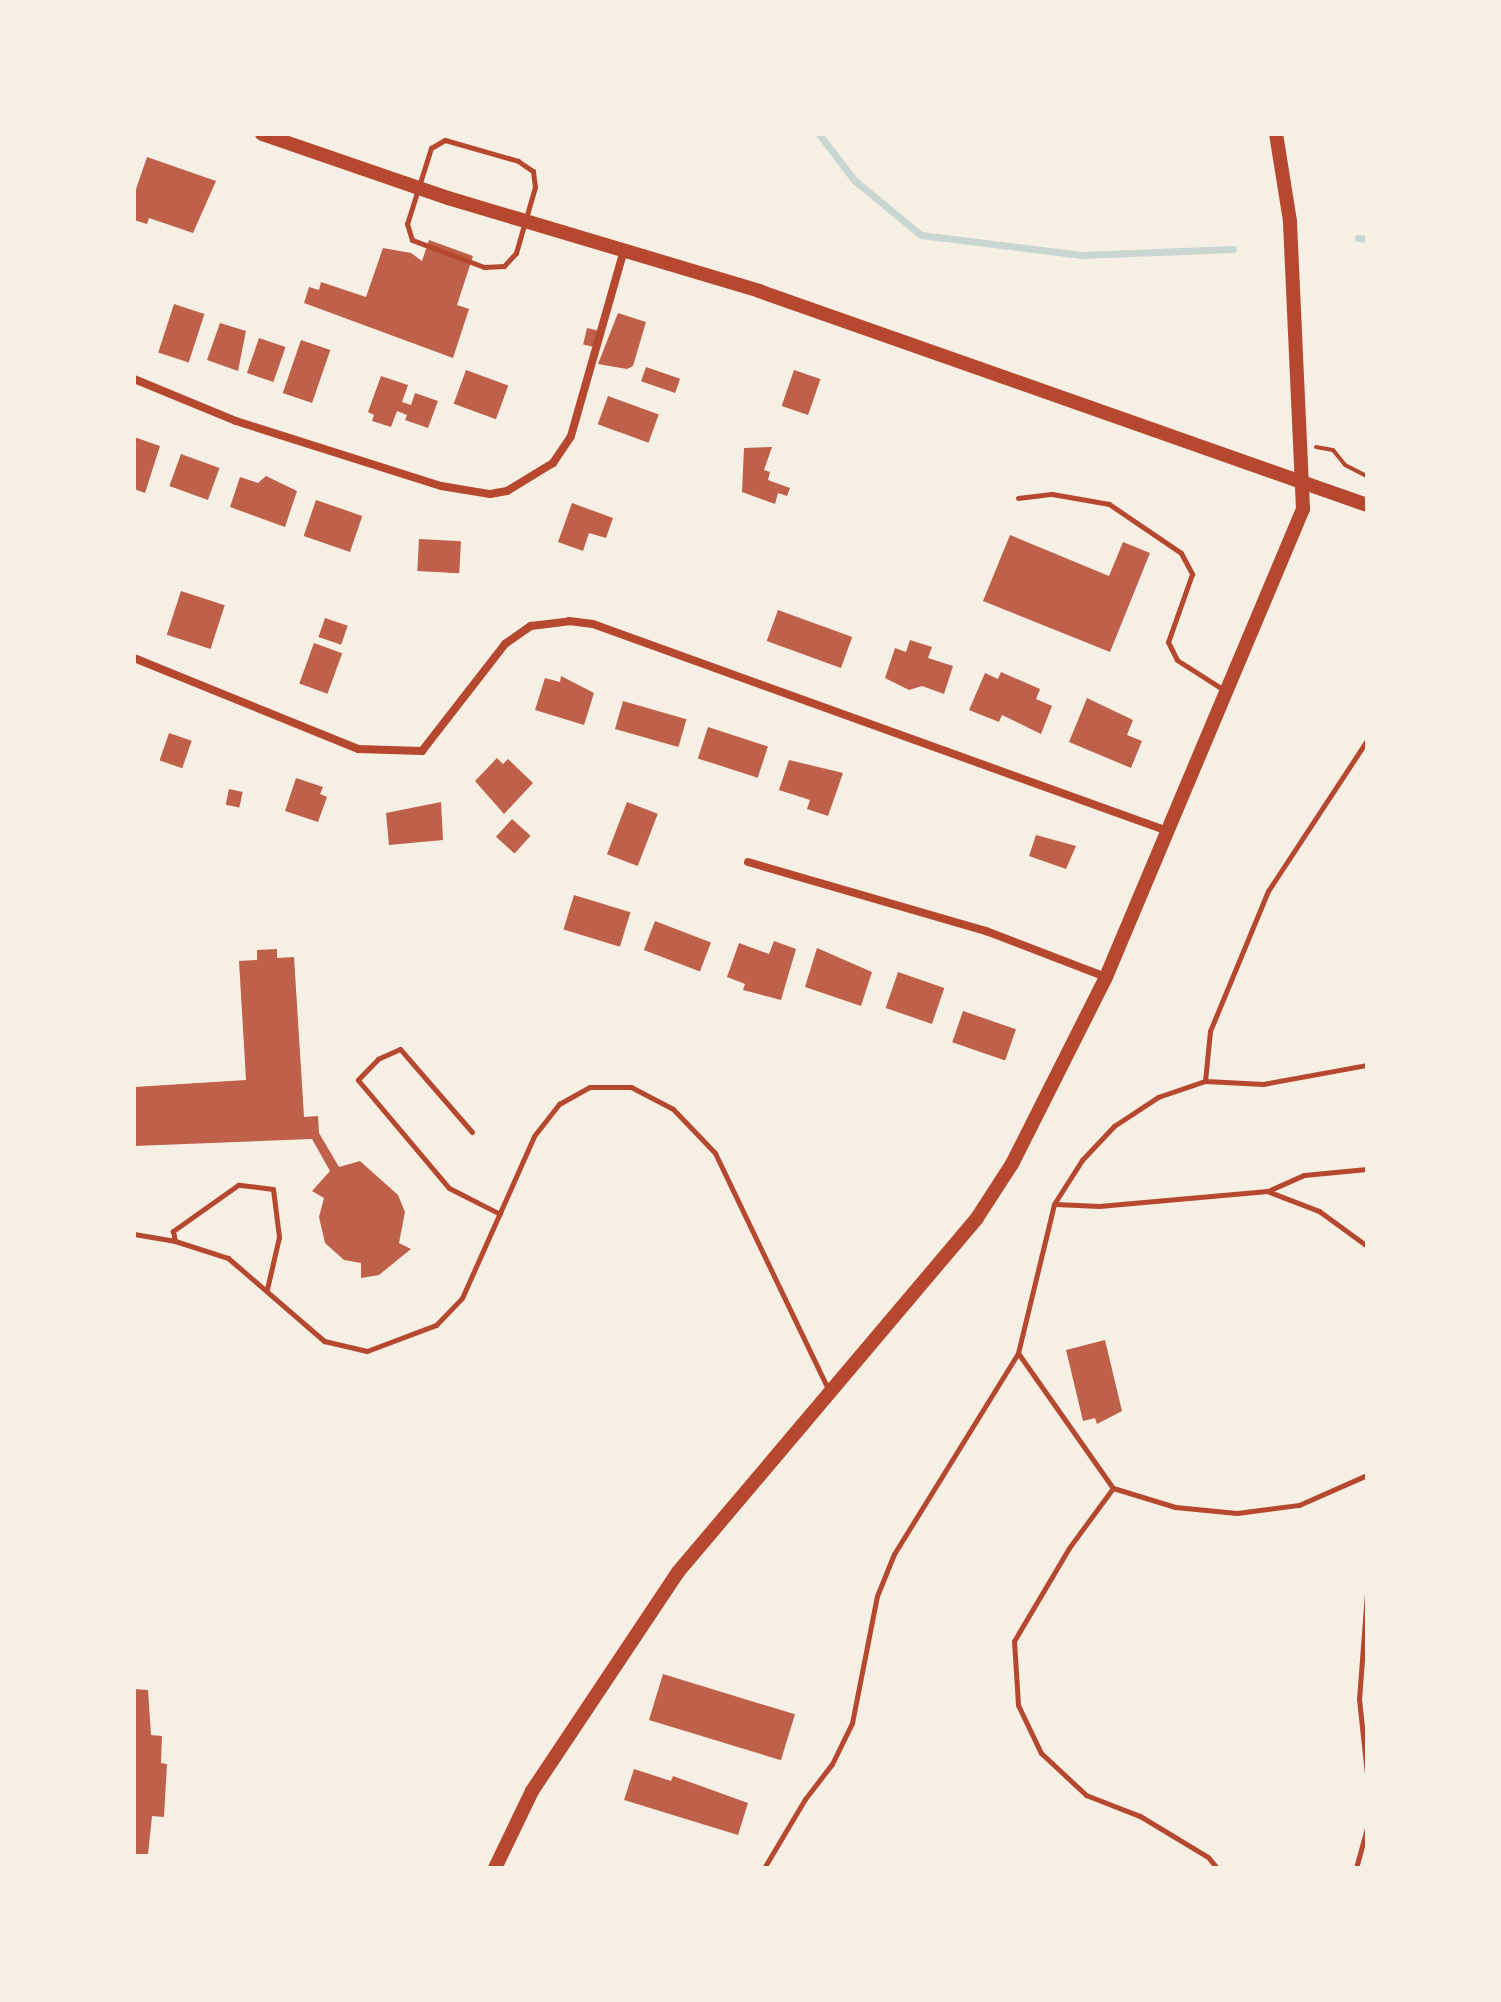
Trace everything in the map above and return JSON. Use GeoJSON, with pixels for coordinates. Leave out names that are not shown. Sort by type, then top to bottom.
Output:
{"type":"FeatureCollection","features":[{"type":"Feature","properties":{"kind":"main road"},"geometry":{"type":"LineString","coordinates":[[262,134],[419,188],[759,291],[1367,505]]}},
{"type":"Feature","properties":{"kind":"main road"},"geometry":{"type":"LineString","coordinates":[[495,1868],[532,1791],[678,1572],[831,1395],[977,1218],[1012,1164],[1106,977],[1170,832],[1225,691],[1303,509],[1290,221],[1276,134]]}},
{"type":"Feature","properties":{"kind":"street"},"geometry":{"type":"LineString","coordinates":[[134,379],[236,421],[441,486],[490,494],[507,491],[553,463],[571,436],[624,250]]}},
{"type":"Feature","properties":{"kind":"street"},"geometry":{"type":"LineString","coordinates":[[134,658],[358,749],[422,751],[505,644],[531,626],[569,621],[593,624],[1170,832]]}},
{"type":"Feature","properties":{"kind":"street"},"geometry":{"type":"LineString","coordinates":[[748,862],[986,931],[1106,977]]}},
{"type":"Feature","properties":{"kind":"lane"},"geometry":{"type":"LineString","coordinates":[[445,140],[468,145],[533,171],[535,187],[516,253],[504,266],[484,267],[412,240],[407,224],[419,188],[431,148],[445,140]]}},
{"type":"Feature","properties":{"kind":"lane"},"geometry":{"type":"LineString","coordinates":[[1018,498],[1052,494],[1109,504],[1181,553],[1192,574],[1168,642],[1177,660],[1225,691]]}},
{"type":"Feature","properties":{"kind":"lane"},"geometry":{"type":"LineString","coordinates":[[1205,1081],[1210,1031],[1268,891],[1367,740]]}},
{"type":"Feature","properties":{"kind":"lane"},"geometry":{"type":"LineString","coordinates":[[472,1132],[400,1049],[378,1059],[358,1080],[449,1188],[500,1214]]}},
{"type":"Feature","properties":{"kind":"lane"},"geometry":{"type":"LineString","coordinates":[[764,1868],[832,1764],[852,1723],[877,1596],[894,1554],[1018,1353],[1054,1204],[1082,1160],[1114,1126],[1158,1097],[1205,1081],[1263,1084],[1367,1065]]}},
{"type":"Feature","properties":{"kind":"lane"},"geometry":{"type":"LineString","coordinates":[[134,1234],[175,1241],[228,1258],[324,1341],[367,1351],[410,1339],[436,1325],[462,1298],[534,1136],[559,1104],[590,1087],[631,1087],[673,1109],[715,1153],[831,1395]]}},
{"type":"Feature","properties":{"kind":"lane"},"geometry":{"type":"LineString","coordinates":[[1054,1204],[1099,1206],[1267,1191],[1304,1175],[1367,1169]]}},
{"type":"Feature","properties":{"kind":"lane"},"geometry":{"type":"LineString","coordinates":[[175,1241],[173,1231],[180,1223],[238,1185],[273,1189],[279,1237],[267,1289]]}},
{"type":"Feature","properties":{"kind":"lane"},"geometry":{"type":"LineString","coordinates":[[1267,1191],[1319,1211],[1367,1246]]}},
{"type":"Feature","properties":{"kind":"lane"},"geometry":{"type":"LineString","coordinates":[[1018,1353],[1113,1488],[1175,1507],[1237,1513],[1299,1505],[1367,1475]]}},
{"type":"Feature","properties":{"kind":"lane"},"geometry":{"type":"LineString","coordinates":[[1113,1488],[1060,1561],[1014,1641],[1018,1705],[1041,1753],[1086,1795],[1140,1816],[1208,1857],[1217,1868]]}},
{"type":"Feature","properties":{"kind":"lane"},"geometry":{"type":"LineString","coordinates":[[1367,1593],[1360,1717],[1367,1774]]}},
{"type":"Feature","properties":{"kind":"lane"},"geometry":{"type":"LineString","coordinates":[[1360,1717],[1367,1713]]}},
{"type":"Feature","properties":{"kind":"lane"},"geometry":{"type":"LineString","coordinates":[[1356,1868],[1367,1828]]}},
{"type":"Feature","properties":{"kind":"path"},"geometry":{"type":"LineString","coordinates":[[1302,445],[1333,450],[1345,465],[1367,476]]}},
{"type":"Feature","properties":{"kind":"building"},"geometry":{"type":"Polygon","coordinates":[[[147,157],[216,181],[193,233],[149,218],[147,224],[134,220],[134,195],[147,157]]]}},
{"type":"Feature","properties":{"kind":"building"},"geometry":{"type":"Polygon","coordinates":[[[429,240],[473,256],[457,305],[469,309],[453,358],[304,303],[309,287],[319,290],[321,282],[366,297],[383,248],[411,253],[422,261],[429,240]]]}},
{"type":"Feature","properties":{"kind":"building"},"geometry":{"type":"Polygon","coordinates":[[[174,304],[204,314],[189,362],[158,353],[174,304]]]}},
{"type":"Feature","properties":{"kind":"building"},"geometry":{"type":"Polygon","coordinates":[[[618,313],[646,322],[633,366],[627,369],[598,364],[618,313]]]}},
{"type":"Feature","properties":{"kind":"building"},"geometry":{"type":"Polygon","coordinates":[[[220,323],[246,331],[238,371],[207,360],[220,323]]]}},
{"type":"Feature","properties":{"kind":"building"},"geometry":{"type":"Polygon","coordinates":[[[587,328],[600,331],[596,347],[583,345],[587,328]]]}},
{"type":"Feature","properties":{"kind":"building"},"geometry":{"type":"Polygon","coordinates":[[[259,338],[285,347],[273,382],[247,373],[259,338]]]}},
{"type":"Feature","properties":{"kind":"building"},"geometry":{"type":"Polygon","coordinates":[[[301,340],[330,350],[312,403],[283,393],[301,340]]]}},
{"type":"Feature","properties":{"kind":"building"},"geometry":{"type":"Polygon","coordinates":[[[646,367],[680,379],[675,393],[641,381],[646,367]]]}},
{"type":"Feature","properties":{"kind":"building"},"geometry":{"type":"Polygon","coordinates":[[[466,370],[508,385],[496,419],[454,404],[466,370]]]}},
{"type":"Feature","properties":{"kind":"building"},"geometry":{"type":"Polygon","coordinates":[[[794,370],[820,379],[808,415],[782,406],[794,370]]]}},
{"type":"Feature","properties":{"kind":"building"},"geometry":{"type":"Polygon","coordinates":[[[381,376],[408,385],[402,402],[411,405],[415,393],[438,401],[428,428],[405,420],[407,415],[397,411],[391,427],[372,421],[374,415],[368,412],[381,376]]]}},
{"type":"Feature","properties":{"kind":"building"},"geometry":{"type":"Polygon","coordinates":[[[608,396],[659,414],[648,443],[598,424],[608,396]]]}},
{"type":"Feature","properties":{"kind":"building"},"geometry":{"type":"Polygon","coordinates":[[[134,437],[160,446],[145,493],[134,489],[134,437]]]}},
{"type":"Feature","properties":{"kind":"building"},"geometry":{"type":"Polygon","coordinates":[[[772,447],[764,470],[770,472],[768,480],[790,488],[787,496],[778,493],[775,504],[742,492],[744,448],[772,447]]]}},
{"type":"Feature","properties":{"kind":"building"},"geometry":{"type":"Polygon","coordinates":[[[181,454],[220,468],[208,500],[169,486],[181,454]]]}},
{"type":"Feature","properties":{"kind":"building"},"geometry":{"type":"Polygon","coordinates":[[[266,476],[297,491],[285,527],[230,507],[240,477],[258,483],[266,476]]]}},
{"type":"Feature","properties":{"kind":"building"},"geometry":{"type":"Polygon","coordinates":[[[316,500],[362,516],[350,552],[304,536],[316,500]]]}},
{"type":"Feature","properties":{"kind":"building"},"geometry":{"type":"Polygon","coordinates":[[[572,503],[613,518],[606,538],[589,533],[583,551],[558,542],[572,503]]]}},
{"type":"Feature","properties":{"kind":"building"},"geometry":{"type":"Polygon","coordinates":[[[1010,535],[1109,576],[1123,542],[1150,553],[1110,652],[983,601],[1010,535]]]}},
{"type":"Feature","properties":{"kind":"building"},"geometry":{"type":"Polygon","coordinates":[[[419,539],[461,541],[459,573],[417,571],[419,539]]]}},
{"type":"Feature","properties":{"kind":"building"},"geometry":{"type":"Polygon","coordinates":[[[181,591],[225,605],[211,649],[167,635],[181,591]]]}},
{"type":"Feature","properties":{"kind":"building"},"geometry":{"type":"Polygon","coordinates":[[[778,610],[852,637],[841,668],[767,641],[778,610]]]}},
{"type":"Feature","properties":{"kind":"building"},"geometry":{"type":"Polygon","coordinates":[[[325,618],[348,626],[341,645],[318,637],[325,618]]]}},
{"type":"Feature","properties":{"kind":"building"},"geometry":{"type":"Polygon","coordinates":[[[910,640],[932,647],[928,658],[953,666],[944,694],[922,686],[909,690],[885,678],[895,648],[906,652],[910,640]]]}},
{"type":"Feature","properties":{"kind":"building"},"geometry":{"type":"Polygon","coordinates":[[[314,643],[342,653],[327,694],[299,683],[314,643]]]}},
{"type":"Feature","properties":{"kind":"building"},"geometry":{"type":"Polygon","coordinates":[[[1001,672],[1040,689],[1036,699],[1052,706],[1041,734],[1002,715],[999,722],[969,710],[985,673],[998,679],[1001,672]]]}},
{"type":"Feature","properties":{"kind":"building"},"geometry":{"type":"Polygon","coordinates":[[[561,676],[594,693],[584,725],[535,710],[545,678],[560,682],[561,676]]]}},
{"type":"Feature","properties":{"kind":"building"},"geometry":{"type":"Polygon","coordinates":[[[1087,698],[1133,720],[1127,735],[1142,741],[1131,768],[1069,742],[1087,698]]]}},
{"type":"Feature","properties":{"kind":"building"},"geometry":{"type":"Polygon","coordinates":[[[623,701],[686,719],[678,747],[615,729],[623,701]]]}},
{"type":"Feature","properties":{"kind":"building"},"geometry":{"type":"Polygon","coordinates":[[[708,727],[768,746],[758,778],[698,758],[708,727]]]}},
{"type":"Feature","properties":{"kind":"building"},"geometry":{"type":"Polygon","coordinates":[[[169,733],[192,741],[182,768],[160,760],[169,733]]]}},
{"type":"Feature","properties":{"kind":"building"},"geometry":{"type":"Polygon","coordinates":[[[497,758],[503,764],[508,759],[533,783],[504,814],[475,781],[497,758]]]}},
{"type":"Feature","properties":{"kind":"building"},"geometry":{"type":"Polygon","coordinates":[[[789,760],[843,773],[828,816],[807,809],[810,800],[779,790],[789,760]]]}},
{"type":"Feature","properties":{"kind":"building"},"geometry":{"type":"Polygon","coordinates":[[[296,778],[323,787],[320,794],[327,797],[318,822],[285,811],[296,778]]]}},
{"type":"Feature","properties":{"kind":"building"},"geometry":{"type":"Polygon","coordinates":[[[229,789],[243,792],[239,808],[226,805],[229,789]]]}},
{"type":"Feature","properties":{"kind":"building"},"geometry":{"type":"Polygon","coordinates":[[[441,802],[443,840],[389,845],[386,813],[441,802]]]}},
{"type":"Feature","properties":{"kind":"building"},"geometry":{"type":"Polygon","coordinates":[[[627,802],[658,814],[638,866],[607,854],[627,802]]]}},
{"type":"Feature","properties":{"kind":"building"},"geometry":{"type":"Polygon","coordinates":[[[512,819],[531,836],[515,854],[496,837],[512,819]]]}},
{"type":"Feature","properties":{"kind":"building"},"geometry":{"type":"Polygon","coordinates":[[[1036,835],[1076,846],[1066,869],[1029,856],[1036,835]]]}},
{"type":"Feature","properties":{"kind":"building"},"geometry":{"type":"Polygon","coordinates":[[[574,895],[630,912],[620,947],[563,929],[574,895]]]}},
{"type":"Feature","properties":{"kind":"building"},"geometry":{"type":"Polygon","coordinates":[[[655,921],[711,943],[700,971],[644,950],[655,921]]]}},
{"type":"Feature","properties":{"kind":"building"},"geometry":{"type":"Polygon","coordinates":[[[774,941],[796,949],[781,1000],[743,990],[745,984],[727,977],[739,943],[769,954],[774,941]]]}},
{"type":"Feature","properties":{"kind":"building"},"geometry":{"type":"Polygon","coordinates":[[[817,948],[872,972],[861,1006],[805,987],[817,948]]]}},
{"type":"Feature","properties":{"kind":"building"},"geometry":{"type":"Polygon","coordinates":[[[277,949],[277,958],[294,957],[304,1117],[318,1116],[319,1133],[339,1167],[360,1161],[398,1195],[405,1212],[399,1243],[411,1249],[379,1275],[361,1278],[361,1263],[344,1260],[325,1243],[319,1217],[324,1198],[312,1191],[330,1171],[312,1139],[134,1146],[134,1087],[246,1080],[239,961],[257,960],[257,950],[277,949]]]}},
{"type":"Feature","properties":{"kind":"building"},"geometry":{"type":"Polygon","coordinates":[[[898,972],[944,988],[932,1024],[886,1008],[898,972]]]}},
{"type":"Feature","properties":{"kind":"building"},"geometry":{"type":"Polygon","coordinates":[[[963,1011],[1016,1029],[1005,1060],[952,1042],[963,1011]]]}},
{"type":"Feature","properties":{"kind":"building"},"geometry":{"type":"Polygon","coordinates":[[[1105,1340],[1122,1411],[1097,1424],[1095,1418],[1083,1421],[1066,1350],[1105,1340]]]}},
{"type":"Feature","properties":{"kind":"building"},"geometry":{"type":"Polygon","coordinates":[[[663,1674],[795,1714],[781,1760],[649,1720],[663,1674]]]}},
{"type":"Feature","properties":{"kind":"building"},"geometry":{"type":"Polygon","coordinates":[[[134,1689],[148,1690],[151,1735],[162,1736],[161,1763],[167,1764],[164,1817],[152,1816],[148,1854],[134,1854],[134,1689]]]}},
{"type":"Feature","properties":{"kind":"building"},"geometry":{"type":"Polygon","coordinates":[[[634,1769],[671,1781],[673,1776],[748,1803],[738,1835],[624,1800],[634,1769]]]}},
{"type":"Feature","properties":{"kind":"waterway"},"geometry":{"type":"LineString","coordinates":[[819,134],[854,180],[921,235],[1082,255],[1233,249]]}},
{"type":"Feature","properties":{"kind":"waterway"},"geometry":{"type":"LineString","coordinates":[[1358,238],[1367,239]]}}]}
